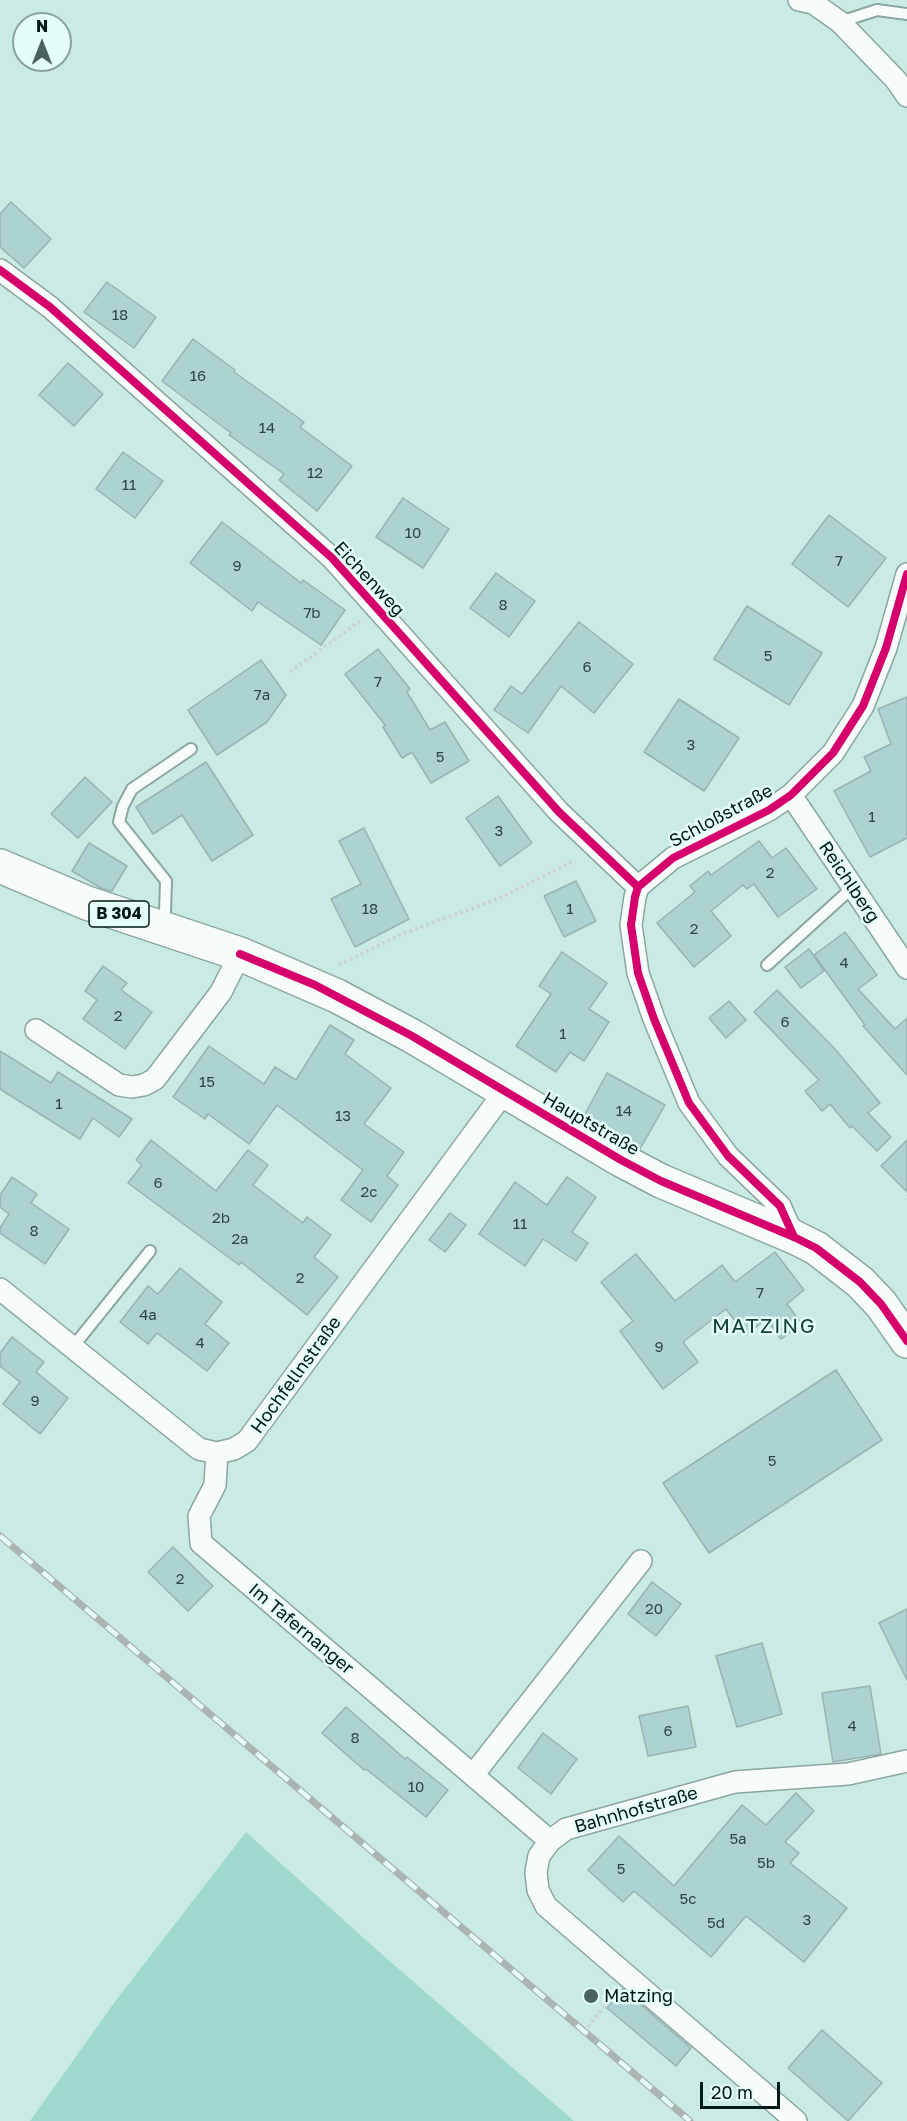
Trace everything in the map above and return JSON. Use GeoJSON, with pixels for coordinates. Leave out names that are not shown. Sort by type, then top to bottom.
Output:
{"type":"FeatureCollection","features":[{"type":"Feature","properties":{"kind":"main road","name":"Hauptstraße"},"geometry":{"type":"LineString","coordinates":[[0,866],[87,903],[240,954],[337,996],[412,1036],[661,1182],[794,1237],[837,1263],[881,1304],[907,1341]]}},
{"type":"Feature","properties":{"kind":"street"},"geometry":{"type":"LineString","coordinates":[[800,0],[813,3],[840,22],[896,80],[907,96]]}},
{"type":"Feature","properties":{"kind":"street","name":"Eichenweg"},"geometry":{"type":"LineString","coordinates":[[0,270],[50,307],[332,558],[559,812],[638,887]]}},
{"type":"Feature","properties":{"kind":"street","name":"Schloßstraße"},"geometry":{"type":"LineString","coordinates":[[638,887],[673,858],[769,810],[791,795],[833,753],[863,706],[886,648],[907,574]]}},
{"type":"Feature","properties":{"kind":"street","name":"Reichlberg"},"geometry":{"type":"LineString","coordinates":[[791,795],[907,968]]}},
{"type":"Feature","properties":{"kind":"street"},"geometry":{"type":"LineString","coordinates":[[638,887],[632,925],[638,974],[689,1103],[728,1156],[780,1206],[794,1237]]}},
{"type":"Feature","properties":{"kind":"street"},"geometry":{"type":"LineString","coordinates":[[36,1030],[119,1085],[132,1087],[144,1085],[155,1079],[221,992],[240,954]]}},
{"type":"Feature","properties":{"kind":"street","name":"Hochfellnstraße"},"geometry":{"type":"LineString","coordinates":[[217,1453],[234,1449],[248,1441],[505,1091]]}},
{"type":"Feature","properties":{"kind":"street"},"geometry":{"type":"LineString","coordinates":[[0,1289],[182,1437],[199,1449],[217,1453]]}},
{"type":"Feature","properties":{"kind":"street","name":"Im Tafernanger"},"geometry":{"type":"LineString","coordinates":[[217,1453],[215,1485],[199,1516],[201,1543],[550,1840]]}},
{"type":"Feature","properties":{"kind":"street"},"geometry":{"type":"LineString","coordinates":[[473,1775],[641,1561]]}},
{"type":"Feature","properties":{"kind":"street","name":"Bahnhofstraße"},"geometry":{"type":"LineString","coordinates":[[550,1840],[566,1829],[735,1782],[848,1774],[907,1761]]}},
{"type":"Feature","properties":{"kind":"street"},"geometry":{"type":"LineString","coordinates":[[550,1840],[539,1856],[536,1872],[538,1890],[546,1906],[796,2121]]}},
{"type":"Feature","properties":{"kind":"lane"},"geometry":{"type":"LineString","coordinates":[[840,22],[877,10],[907,14]]}},
{"type":"Feature","properties":{"kind":"lane"},"geometry":{"type":"LineString","coordinates":[[160,927],[165,912],[166,881],[119,822],[123,806],[132,789],[191,749]]}},
{"type":"Feature","properties":{"kind":"lane"},"geometry":{"type":"LineString","coordinates":[[767,965],[852,888]]}},
{"type":"Feature","properties":{"kind":"lane"},"geometry":{"type":"LineString","coordinates":[[72,1348],[150,1251]]}},
{"type":"Feature","properties":{"kind":"path"},"geometry":{"type":"LineString","coordinates":[[290,672],[377,609]]}},
{"type":"Feature","properties":{"kind":"path"},"geometry":{"type":"LineString","coordinates":[[331,969],[402,934],[500,898],[598,849]]}},
{"type":"Feature","properties":{"kind":"path"},"geometry":{"type":"LineString","coordinates":[[588,2027],[629,1976]]}},
{"type":"Feature","properties":{"kind":"green space"},"geometry":{"type":"Polygon","coordinates":[[[246,1832],[377,1950],[574,2121],[30,2121],[114,2003],[246,1832]]]}},
{"type":"Feature","properties":{"kind":"building"},"geometry":{"type":"Polygon","coordinates":[[[11,202],[51,239],[24,268],[0,247],[0,214],[11,202]]]}},
{"type":"Feature","properties":{"kind":"building"},"geometry":{"type":"Polygon","coordinates":[[[107,282],[156,317],[134,348],[84,312],[107,282]]]}},
{"type":"Feature","properties":{"kind":"building"},"geometry":{"type":"Polygon","coordinates":[[[193,339],[235,370],[234,372],[304,422],[300,427],[352,466],[317,511],[279,480],[284,474],[229,435],[231,433],[162,381],[193,339]]]}},
{"type":"Feature","properties":{"kind":"building"},"geometry":{"type":"Polygon","coordinates":[[[68,363],[103,394],[74,426],[39,395],[68,363]]]}},
{"type":"Feature","properties":{"kind":"building"},"geometry":{"type":"Polygon","coordinates":[[[123,452],[163,481],[135,518],[96,489],[123,452]]]}},
{"type":"Feature","properties":{"kind":"building"},"geometry":{"type":"Polygon","coordinates":[[[403,498],[449,529],[423,568],[376,537],[403,498]]]}},
{"type":"Feature","properties":{"kind":"building"},"geometry":{"type":"Polygon","coordinates":[[[829,515],[886,558],[848,607],[792,564],[829,515]]]}},
{"type":"Feature","properties":{"kind":"building"},"geometry":{"type":"Polygon","coordinates":[[[222,522],[301,583],[303,580],[345,610],[321,645],[258,602],[252,611],[190,563],[222,522]]]}},
{"type":"Feature","properties":{"kind":"building"},"geometry":{"type":"Polygon","coordinates":[[[496,573],[535,601],[509,637],[470,608],[496,573]]]}},
{"type":"Feature","properties":{"kind":"building"},"geometry":{"type":"Polygon","coordinates":[[[747,606],[822,653],[789,705],[714,659],[747,606]]]}},
{"type":"Feature","properties":{"kind":"building"},"geometry":{"type":"Polygon","coordinates":[[[579,622],[633,664],[594,713],[561,686],[528,733],[494,710],[511,686],[522,694],[579,622]]]}},
{"type":"Feature","properties":{"kind":"building"},"geometry":{"type":"Polygon","coordinates":[[[378,649],[410,689],[407,692],[430,730],[445,722],[469,761],[431,783],[412,752],[402,758],[383,727],[385,725],[345,674],[378,649]]]}},
{"type":"Feature","properties":{"kind":"building"},"geometry":{"type":"Polygon","coordinates":[[[261,660],[286,695],[267,722],[217,755],[188,710],[261,660]]]}},
{"type":"Feature","properties":{"kind":"building"},"geometry":{"type":"Polygon","coordinates":[[[907,697],[907,838],[870,857],[834,791],[871,771],[864,757],[891,744],[878,709],[907,697]]]}},
{"type":"Feature","properties":{"kind":"building"},"geometry":{"type":"Polygon","coordinates":[[[679,699],[739,738],[704,791],[644,752],[679,699]]]}},
{"type":"Feature","properties":{"kind":"building"},"geometry":{"type":"Polygon","coordinates":[[[206,762],[253,835],[212,861],[182,815],[153,834],[136,807],[206,762]]]}},
{"type":"Feature","properties":{"kind":"building"},"geometry":{"type":"Polygon","coordinates":[[[85,777],[112,802],[78,838],[51,814],[85,777]]]}},
{"type":"Feature","properties":{"kind":"building"},"geometry":{"type":"Polygon","coordinates":[[[498,796],[532,843],[500,866],[466,818],[498,796]]]}},
{"type":"Feature","properties":{"kind":"building"},"geometry":{"type":"Polygon","coordinates":[[[364,828],[409,919],[355,947],[331,899],[361,884],[339,841],[364,828]]]}},
{"type":"Feature","properties":{"kind":"building"},"geometry":{"type":"Polygon","coordinates":[[[759,841],[772,858],[786,848],[817,889],[778,917],[754,884],[747,889],[743,885],[711,911],[731,936],[694,967],[657,923],[695,892],[690,886],[708,871],[711,875],[759,841]]]}},
{"type":"Feature","properties":{"kind":"building"},"geometry":{"type":"Polygon","coordinates":[[[89,843],[127,866],[112,891],[101,888],[72,871],[89,843]]]}},
{"type":"Feature","properties":{"kind":"building"},"geometry":{"type":"Polygon","coordinates":[[[576,881],[596,921],[564,937],[544,896],[576,881]]]}},
{"type":"Feature","properties":{"kind":"building"},"geometry":{"type":"Polygon","coordinates":[[[845,932],[877,975],[858,989],[895,1029],[907,1018],[907,1075],[863,1026],[865,1025],[814,955],[845,932]]]}},
{"type":"Feature","properties":{"kind":"building"},"geometry":{"type":"Polygon","coordinates":[[[809,949],[824,971],[801,988],[785,967],[809,949]]]}},
{"type":"Feature","properties":{"kind":"building"},"geometry":{"type":"Polygon","coordinates":[[[562,952],[607,983],[589,1009],[609,1022],[584,1061],[570,1052],[556,1072],[516,1046],[551,994],[539,986],[562,952]]]}},
{"type":"Feature","properties":{"kind":"building"},"geometry":{"type":"Polygon","coordinates":[[[103,966],[127,983],[121,990],[152,1012],[125,1049],[83,1019],[97,1000],[85,991],[103,966]]]}},
{"type":"Feature","properties":{"kind":"building"},"geometry":{"type":"Polygon","coordinates":[[[777,990],[835,1049],[880,1103],[868,1113],[891,1137],[877,1151],[852,1126],[850,1128],[830,1104],[822,1111],[805,1091],[819,1080],[754,1012],[777,990]]]}},
{"type":"Feature","properties":{"kind":"building"},"geometry":{"type":"Polygon","coordinates":[[[729,1001],[746,1020],[726,1038],[709,1018],[729,1001]]]}},
{"type":"Feature","properties":{"kind":"building"},"geometry":{"type":"Polygon","coordinates":[[[330,1025],[354,1040],[345,1054],[391,1088],[364,1124],[404,1152],[387,1176],[398,1185],[371,1222],[341,1200],[363,1170],[277,1105],[249,1144],[208,1114],[205,1119],[173,1097],[209,1046],[264,1084],[275,1067],[296,1080],[330,1025]]]}},
{"type":"Feature","properties":{"kind":"building"},"geometry":{"type":"Polygon","coordinates":[[[0,1051],[51,1083],[58,1072],[132,1119],[119,1137],[93,1118],[80,1139],[0,1089],[0,1051]]]}},
{"type":"Feature","properties":{"kind":"building"},"geometry":{"type":"Polygon","coordinates":[[[607,1073],[665,1105],[640,1149],[584,1116],[607,1073]]]}},
{"type":"Feature","properties":{"kind":"building"},"geometry":{"type":"Polygon","coordinates":[[[151,1140],[216,1191],[248,1150],[268,1165],[253,1185],[303,1223],[307,1217],[331,1235],[314,1257],[338,1277],[307,1315],[241,1262],[239,1265],[128,1183],[142,1165],[136,1160],[151,1140]]]}},
{"type":"Feature","properties":{"kind":"building"},"geometry":{"type":"Polygon","coordinates":[[[907,1140],[907,1192],[881,1166],[907,1140]]]}},
{"type":"Feature","properties":{"kind":"building"},"geometry":{"type":"Polygon","coordinates":[[[12,1177],[37,1194],[31,1203],[69,1229],[45,1264],[0,1233],[0,1228],[9,1214],[0,1207],[0,1195],[12,1177]]]}},
{"type":"Feature","properties":{"kind":"building"},"geometry":{"type":"Polygon","coordinates":[[[567,1177],[596,1197],[572,1232],[588,1243],[576,1261],[543,1239],[525,1266],[479,1234],[515,1182],[547,1205],[567,1177]]]}},
{"type":"Feature","properties":{"kind":"building"},"geometry":{"type":"Polygon","coordinates":[[[450,1213],[466,1225],[445,1252],[429,1240],[450,1213]]]}},
{"type":"Feature","properties":{"kind":"building"},"geometry":{"type":"Polygon","coordinates":[[[775,1252],[804,1290],[787,1304],[802,1324],[781,1339],[766,1319],[746,1335],[726,1309],[683,1342],[698,1362],[663,1389],[620,1331],[633,1321],[601,1282],[636,1254],[675,1301],[722,1265],[735,1282],[775,1252]]]}},
{"type":"Feature","properties":{"kind":"building"},"geometry":{"type":"Polygon","coordinates":[[[180,1268],[222,1302],[205,1324],[229,1343],[207,1371],[157,1333],[148,1344],[120,1322],[148,1286],[158,1294],[180,1268]]]}},
{"type":"Feature","properties":{"kind":"building"},"geometry":{"type":"Polygon","coordinates":[[[12,1337],[44,1362],[36,1372],[68,1398],[40,1434],[3,1404],[20,1382],[0,1366],[0,1353],[12,1337]]]}},
{"type":"Feature","properties":{"kind":"building"},"geometry":{"type":"Polygon","coordinates":[[[836,1370],[882,1440],[709,1553],[663,1483],[836,1370]]]}},
{"type":"Feature","properties":{"kind":"building"},"geometry":{"type":"Polygon","coordinates":[[[173,1547],[213,1586],[188,1611],[148,1572],[173,1547]]]}},
{"type":"Feature","properties":{"kind":"building"},"geometry":{"type":"Polygon","coordinates":[[[652,1582],[681,1604],[656,1636],[628,1614],[652,1582]]]}},
{"type":"Feature","properties":{"kind":"building"},"geometry":{"type":"Polygon","coordinates":[[[907,1609],[907,1680],[879,1623],[907,1609]]]}},
{"type":"Feature","properties":{"kind":"building"},"geometry":{"type":"Polygon","coordinates":[[[762,1643],[782,1714],[737,1727],[716,1656],[762,1643]]]}},
{"type":"Feature","properties":{"kind":"building"},"geometry":{"type":"Polygon","coordinates":[[[870,1686],[881,1754],[833,1762],[822,1693],[870,1686]]]}},
{"type":"Feature","properties":{"kind":"building"},"geometry":{"type":"Polygon","coordinates":[[[688,1706],[696,1747],[648,1756],[639,1716],[688,1706]]]}},
{"type":"Feature","properties":{"kind":"building"},"geometry":{"type":"Polygon","coordinates":[[[346,1707],[405,1759],[407,1757],[448,1790],[426,1817],[366,1769],[364,1770],[322,1733],[346,1707]]]}},
{"type":"Feature","properties":{"kind":"building"},"geometry":{"type":"Polygon","coordinates":[[[543,1733],[577,1759],[551,1794],[518,1768],[543,1733]]]}},
{"type":"Feature","properties":{"kind":"building"},"geometry":{"type":"Polygon","coordinates":[[[796,1793],[814,1811],[785,1842],[799,1853],[790,1863],[847,1908],[804,1962],[746,1916],[711,1957],[634,1891],[623,1902],[588,1870],[619,1836],[674,1886],[742,1805],[766,1825],[796,1793]]]}},
{"type":"Feature","properties":{"kind":"building"},"geometry":{"type":"Polygon","coordinates":[[[623,1989],[691,2048],[676,2066],[607,2008],[623,1989]]]}},
{"type":"Feature","properties":{"kind":"building"},"geometry":{"type":"Polygon","coordinates":[[[822,2030],[882,2083],[848,2121],[788,2068],[822,2030]]]}},
{"type":"Feature","properties":{"kind":"railway"},"geometry":{"type":"LineString","coordinates":[[0,1536],[690,2121]]}},
{"type":"Feature","properties":{"kind":"cycle path"},"geometry":{"type":"LineString","coordinates":[[0,270],[50,307],[332,558],[559,812],[638,887]]}},
{"type":"Feature","properties":{"kind":"cycle path"},"geometry":{"type":"LineString","coordinates":[[794,1237],[780,1206],[728,1156],[689,1103],[654,1019],[638,973],[631,925],[635,897],[638,887],[673,858],[769,810],[791,795],[833,753],[863,706],[886,648],[907,574]]}},
{"type":"Feature","properties":{"kind":"cycle path"},"geometry":{"type":"LineString","coordinates":[[240,954],[315,985],[412,1036],[621,1160],[661,1181],[816,1248],[860,1282],[881,1304],[907,1341]]}},
{"type":"Feature","properties":{"kind":"place","name":"Matzing"},"geometry":{"type":"Point","coordinates":[591,1996]}},
{"type":"Feature","properties":{"kind":"district","name":"MATZING"},"geometry":{"type":"Point","coordinates":[764,1326]}}]}
